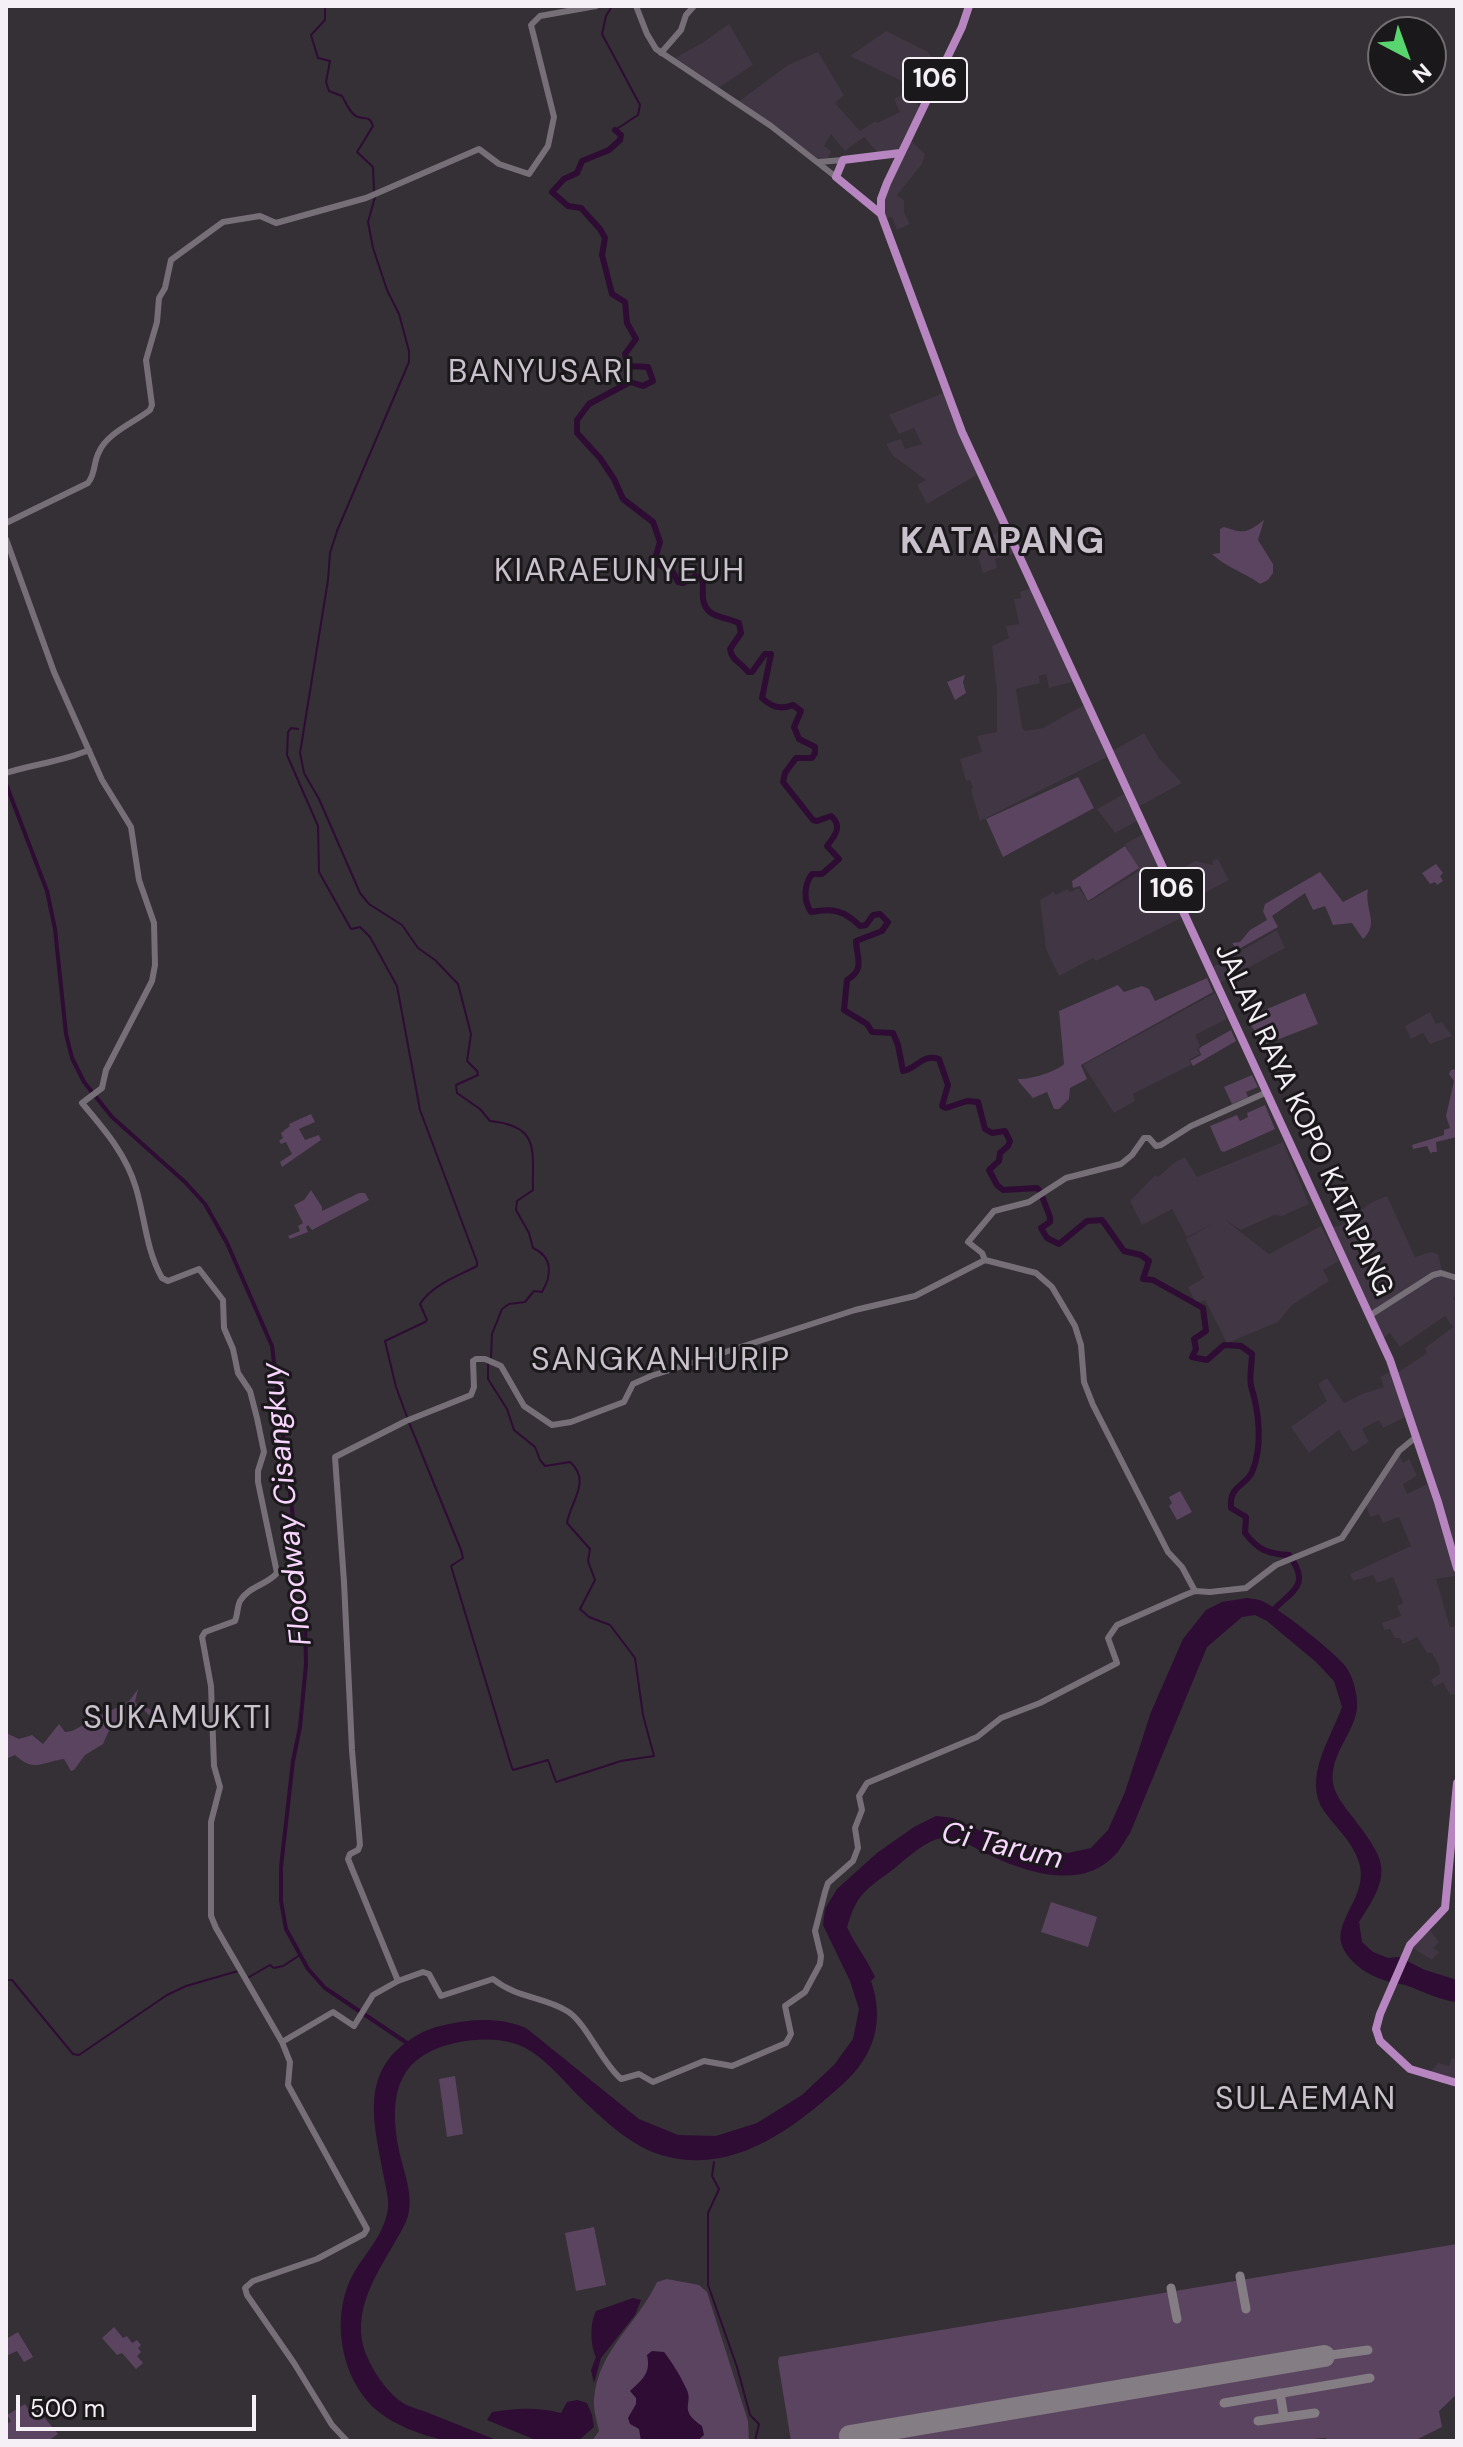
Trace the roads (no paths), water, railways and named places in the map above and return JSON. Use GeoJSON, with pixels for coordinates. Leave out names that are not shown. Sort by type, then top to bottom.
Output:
{"type":"FeatureCollection","features":[{"type":"Feature","properties":{"kind":"main road","name":"106"},"geometry":{"type":"LineString","coordinates":[[878,209],[900,153],[962,27],[969,6]]}},
{"type":"Feature","properties":{"kind":"main road"},"geometry":{"type":"LineString","coordinates":[[878,209],[836,177],[843,160],[900,153]]}},
{"type":"Feature","properties":{"kind":"main road"},"geometry":{"type":"LineString","coordinates":[[880,156],[892,172]]}},
{"type":"Feature","properties":{"kind":"main road","name":"JALAN RAYA KOPO KATAPANG"},"geometry":{"type":"LineString","coordinates":[[878,209],[962,432],[1390,1360],[1457,1568]]}},
{"type":"Feature","properties":{"kind":"main road"},"geometry":{"type":"LineString","coordinates":[[1457,1783],[1445,1908],[1413,1941],[1405,1955],[1376,2029],[1380,2041],[1410,2069],[1457,2083]]}},
{"type":"Feature","properties":{"kind":"street"},"geometry":{"type":"LineString","coordinates":[[6,523],[88,483],[106,442],[150,410],[146,360],[154,338],[159,298],[165,288],[170,261],[224,222],[263,216],[276,223],[376,195],[479,149],[499,164],[529,174],[548,146],[554,117],[531,25],[540,16],[596,6]]}},
{"type":"Feature","properties":{"kind":"street"},"geometry":{"type":"LineString","coordinates":[[636,6],[650,41],[661,53],[771,126],[836,177]]}},
{"type":"Feature","properties":{"kind":"street"},"geometry":{"type":"LineString","coordinates":[[661,53],[681,30],[686,15],[694,6]]}},
{"type":"Feature","properties":{"kind":"street"},"geometry":{"type":"LineString","coordinates":[[819,162],[843,160]]}},
{"type":"Feature","properties":{"kind":"street"},"geometry":{"type":"LineString","coordinates":[[6,539],[49,660],[110,795],[131,827],[139,880],[154,926],[155,965],[152,981],[106,1070],[100,1089],[83,1103],[113,1139],[132,1176],[150,1249],[162,1278],[168,1281],[199,1269],[222,1297],[224,1328],[238,1373],[250,1393],[264,1449],[258,1482],[277,1573],[272,1579],[254,1587],[242,1599],[235,1621],[205,1632],[202,1637],[211,1684],[214,1766],[220,1787],[211,1822],[211,1916],[282,2042],[290,2062],[288,2085],[367,2229],[364,2234],[317,2259],[253,2281],[245,2289],[332,2425],[347,2441]]}},
{"type":"Feature","properties":{"kind":"street"},"geometry":{"type":"LineString","coordinates":[[10,772],[26,765],[48,764],[89,750]]}},
{"type":"Feature","properties":{"kind":"street"},"geometry":{"type":"LineString","coordinates":[[985,1260],[982,1253],[968,1242],[987,1217],[997,1210],[1025,1204],[1066,1178],[1121,1164],[1144,1138],[1151,1139],[1159,1146],[1191,1126],[1265,1093]]}},
{"type":"Feature","properties":{"kind":"street"},"geometry":{"type":"LineString","coordinates":[[398,1981],[348,1859],[360,1845],[334,1460],[336,1456],[408,1421],[473,1394],[473,1361],[482,1359],[501,1366],[516,1397],[531,1412],[554,1426],[624,1402],[633,1384],[648,1377],[832,1316],[915,1296],[985,1260],[1036,1273],[1052,1287],[1075,1326],[1081,1345],[1084,1382],[1093,1405],[1168,1552],[1182,1567],[1195,1591]]}},
{"type":"Feature","properties":{"kind":"street"},"geometry":{"type":"LineString","coordinates":[[1369,1316],[1433,1275],[1441,1273],[1457,1278]]}},
{"type":"Feature","properties":{"kind":"street"},"geometry":{"type":"LineString","coordinates":[[282,2042],[333,2012],[354,2026],[373,1995],[398,1981],[427,1973],[441,1996],[493,1979],[506,1990],[563,2009],[580,2023],[593,2045],[621,2079],[639,2074],[653,2082],[704,2061],[729,2066],[744,2062],[790,2039],[791,2027],[785,2006],[805,1992],[820,1964],[816,1925],[826,1886],[853,1861],[858,1848],[855,1831],[861,1811],[859,1797],[870,1779],[977,1737],[1000,1719],[1040,1703],[1117,1663],[1108,1640],[1114,1627],[1195,1591],[1246,1588],[1291,1558],[1342,1538],[1398,1452],[1416,1437]]}},
{"type":"Feature","properties":{"kind":"water","name":"Ci Tarum"},"geometry":{"type":"Polygon","coordinates":[[[1247,1598],[1272,1606],[1307,1632],[1349,1671],[1357,1708],[1338,1753],[1333,1783],[1340,1800],[1372,1844],[1381,1867],[1377,1890],[1359,1922],[1362,1942],[1373,1952],[1388,1958],[1399,1957],[1425,1970],[1457,1980],[1457,2002],[1374,1976],[1352,1961],[1343,1947],[1341,1931],[1358,1889],[1361,1872],[1352,1848],[1324,1811],[1316,1786],[1321,1759],[1342,1707],[1334,1681],[1316,1662],[1267,1621],[1255,1615],[1242,1617],[1207,1647],[1130,1833],[1116,1854],[1102,1866],[1069,1876],[1051,1875],[1015,1866],[961,1841],[943,1838],[919,1849],[863,1894],[854,1907],[847,1927],[875,1977],[871,1981],[877,2010],[876,2024],[869,2050],[854,2073],[823,2102],[755,2147],[730,2156],[704,2160],[678,2159],[650,2151],[609,2124],[534,2053],[513,2043],[489,2039],[463,2041],[430,2052],[417,2060],[400,2083],[395,2112],[398,2145],[409,2189],[408,2216],[365,2303],[361,2332],[363,2346],[379,2379],[403,2403],[499,2441],[457,2442],[435,2438],[397,2424],[373,2407],[354,2382],[348,2367],[341,2319],[351,2278],[386,2219],[387,2193],[375,2131],[374,2099],[382,2070],[396,2051],[417,2035],[436,2027],[493,2020],[515,2024],[526,2028],[639,2119],[678,2135],[716,2136],[757,2123],[802,2095],[834,2065],[853,2039],[859,2009],[850,1981],[823,1925],[825,1909],[837,1889],[877,1853],[936,1816],[953,1818],[1002,1841],[1068,1853],[1091,1848],[1108,1830],[1125,1792],[1151,1712],[1183,1639],[1206,1610],[1222,1602],[1247,1598]]]}},
{"type":"Feature","properties":{"kind":"water"},"geometry":{"type":"Polygon","coordinates":[[[633,2298],[641,2300],[635,2315],[601,2358],[594,2383],[591,2370],[596,2357],[592,2334],[596,2311],[633,2298]]]}},
{"type":"Feature","properties":{"kind":"water"},"geometry":{"type":"Polygon","coordinates":[[[652,2351],[664,2352],[688,2392],[688,2410],[702,2426],[704,2435],[697,2441],[641,2441],[639,2429],[630,2424],[628,2418],[636,2398],[630,2391],[645,2375],[647,2355],[652,2351]]]}},
{"type":"Feature","properties":{"kind":"water"},"geometry":{"type":"Polygon","coordinates":[[[577,2400],[587,2403],[594,2427],[578,2441],[538,2441],[487,2420],[492,2412],[510,2410],[535,2409],[561,2413],[567,2402],[577,2400]]]}},
{"type":"Feature","properties":{"kind":"waterway"},"geometry":{"type":"LineString","coordinates":[[325,6],[325,20],[311,35],[318,58],[330,61],[326,82],[329,91],[342,96],[353,113],[369,119],[373,126],[357,152],[373,167],[374,191]]}},
{"type":"Feature","properties":{"kind":"waterway"},"geometry":{"type":"LineString","coordinates":[[612,6],[602,34],[640,105],[638,115],[615,130]]}},
{"type":"Feature","properties":{"kind":"waterway"},"geometry":{"type":"LineString","coordinates":[[625,6],[632,6]]}},
{"type":"Feature","properties":{"kind":"waterway"},"geometry":{"type":"LineString","coordinates":[[615,130],[621,135],[620,140],[609,150],[582,161],[577,173],[564,179],[552,192],[568,206],[581,208],[605,238],[602,255],[612,294],[625,302],[627,323],[636,339],[625,354],[628,366],[648,367],[653,381],[643,386],[630,382],[589,404],[577,420],[577,433],[600,458],[623,499],[653,522],[660,542],[654,562],[673,572],[678,582],[683,583],[696,576],[702,579],[703,599],[708,610],[739,623],[741,633],[730,649],[735,659],[748,672],[752,672],[765,654],[771,654],[762,698],[776,707],[793,705],[801,711],[794,727],[799,739],[815,747],[815,753],[812,758],[796,758],[785,773],[783,782],[813,820],[831,816],[835,820],[836,831],[827,846],[839,859],[822,874],[812,874],[807,883],[808,907],[811,912],[832,910],[843,913],[860,926],[866,925],[873,915],[880,914],[888,922],[882,931],[856,941],[858,968],[847,980],[844,1010],[867,1024],[872,1032],[893,1033],[903,1071],[928,1058],[939,1059],[948,1085],[942,1106],[946,1108],[967,1101],[978,1102],[985,1129],[992,1133],[1005,1131],[1010,1141],[1008,1146],[989,1170],[1003,1190],[1037,1188],[1040,1191],[1050,1217],[1050,1222],[1041,1228],[1047,1238],[1059,1244],[1087,1221],[1102,1220],[1124,1251],[1141,1255],[1149,1261],[1143,1279],[1153,1280],[1203,1308],[1206,1331],[1194,1339],[1196,1349],[1192,1357],[1207,1360],[1224,1345],[1241,1346],[1252,1354],[1250,1382],[1258,1418],[1258,1452],[1252,1472],[1232,1495],[1231,1508],[1246,1517],[1245,1533],[1254,1543],[1269,1552],[1289,1555],[1299,1575],[1296,1588],[1270,1614]]}},
{"type":"Feature","properties":{"kind":"waterway"},"geometry":{"type":"LineString","coordinates":[[375,197],[368,222],[373,248],[399,314],[409,362],[330,553],[300,753],[304,773],[319,799],[360,893],[369,904],[402,925],[418,948],[435,960],[458,984],[471,1034],[467,1061],[478,1075],[456,1085],[457,1093],[480,1109],[490,1121],[518,1128],[530,1143],[533,1190],[517,1201],[516,1210],[529,1233],[533,1248],[547,1261],[548,1279],[542,1292],[534,1291],[525,1302],[509,1304],[502,1309],[492,1334],[491,1357]]}},
{"type":"Feature","properties":{"kind":"waterway"},"geometry":{"type":"LineString","coordinates":[[298,729],[291,728],[288,732],[287,755],[318,826],[319,872],[351,929],[360,927],[370,937],[397,986],[420,1110],[477,1262],[477,1266],[425,1297],[420,1304],[427,1320],[425,1322],[385,1341],[396,1387],[461,1550],[463,1558],[451,1566],[511,1765],[513,1770],[548,1760],[556,1782],[621,1761],[654,1756],[643,1715],[635,1658],[610,1625],[589,1617],[580,1609],[595,1580],[588,1561],[590,1549],[567,1523],[580,1484],[576,1469],[570,1462],[545,1466],[535,1447],[514,1430],[507,1409],[488,1379],[488,1364]]}},
{"type":"Feature","properties":{"kind":"waterway","name":"Floodway Cisangkuy"},"geometry":{"type":"LineString","coordinates":[[6,784],[47,891],[72,1058],[84,1082],[112,1117],[185,1182],[205,1204],[227,1243],[272,1346],[305,1616],[306,1664],[300,1727],[281,1867],[281,1901],[286,1929],[308,1969],[325,1988],[407,2043]]}},
{"type":"Feature","properties":{"kind":"waterway"},"geometry":{"type":"LineString","coordinates":[[249,1977],[270,1965],[274,1968],[283,1966],[300,1955]]}},
{"type":"Feature","properties":{"kind":"waterway"},"geometry":{"type":"LineString","coordinates":[[6,1980],[12,1980],[73,2054],[79,2055],[167,1995],[186,1986],[238,1971]]}},
{"type":"Feature","properties":{"kind":"waterway"},"geometry":{"type":"LineString","coordinates":[[714,2162],[712,2176],[719,2189],[708,2213],[708,2285],[750,2415],[759,2424],[755,2441]]}},
{"type":"Feature","properties":{"kind":"district","name":"BANYUSARI"},"geometry":{"type":"Point","coordinates":[541,374]}},
{"type":"Feature","properties":{"kind":"district","name":"KATAPANG"},"geometry":{"type":"Point","coordinates":[1003,544]}},
{"type":"Feature","properties":{"kind":"district","name":"KIARAEUNYEUH"},"geometry":{"type":"Point","coordinates":[620,573]}},
{"type":"Feature","properties":{"kind":"district","name":"SANGKANHURIP"},"geometry":{"type":"Point","coordinates":[661,1362]}},
{"type":"Feature","properties":{"kind":"district","name":"SUKAMUKTI"},"geometry":{"type":"Point","coordinates":[178,1720]}},
{"type":"Feature","properties":{"kind":"district","name":"SULAEMAN"},"geometry":{"type":"Point","coordinates":[1306,2101]}}]}
